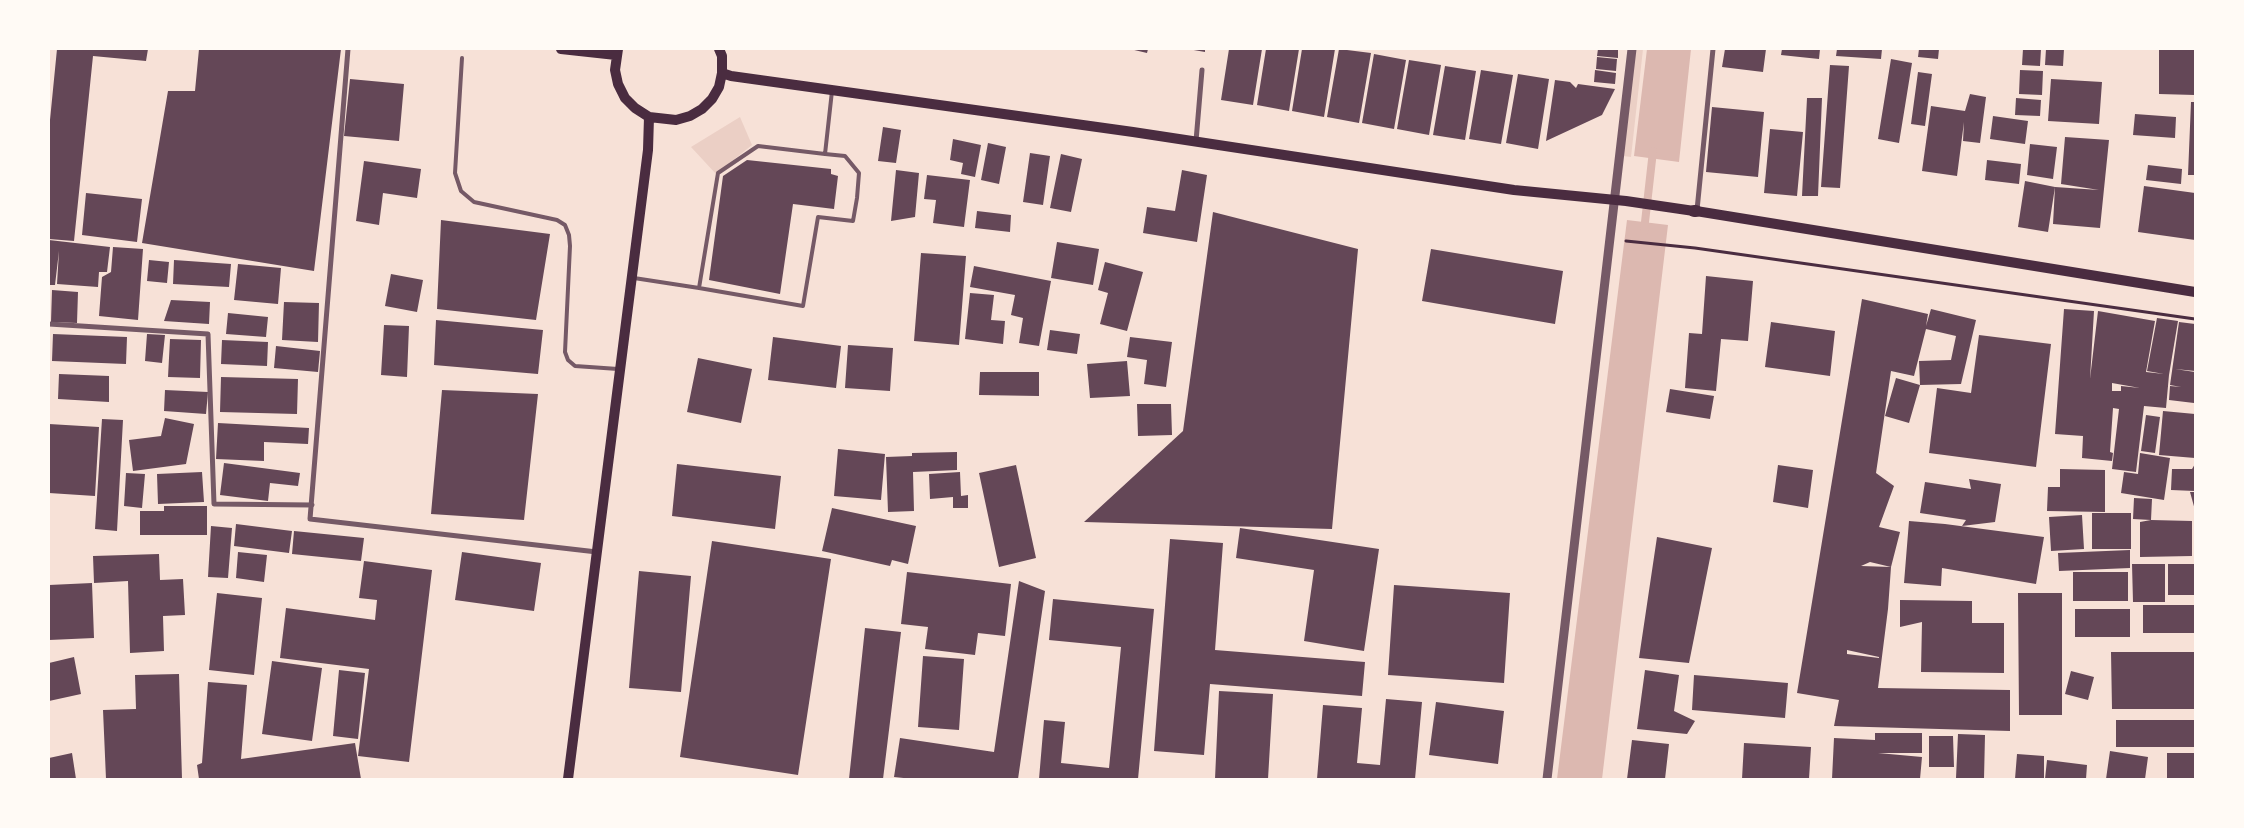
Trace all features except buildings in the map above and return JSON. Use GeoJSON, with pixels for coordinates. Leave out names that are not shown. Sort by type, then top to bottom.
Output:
{"type":"FeatureCollection","features":[{"type":"Feature","properties":{"kind":"main road"},"geometry":{"type":"LineString","coordinates":[[561,49],[617,52],[615,70],[618,84],[625,98],[649,117],[676,120],[696,112],[712,99],[719,86],[722,73],[720,49]]}},
{"type":"Feature","properties":{"kind":"main road"},"geometry":{"type":"LineString","coordinates":[[722,73],[731,76],[832,91],[1196,142],[1514,190],[1696,211],[2195,292]]}},
{"type":"Feature","properties":{"kind":"main road"},"geometry":{"type":"LineString","coordinates":[[568,779],[648,150],[649,117]]}},
{"type":"Feature","properties":{"kind":"street"},"geometry":{"type":"LineString","coordinates":[[348,49],[310,519],[597,552]]}},
{"type":"Feature","properties":{"kind":"street"},"geometry":{"type":"LineString","coordinates":[[1548,779],[1620,201],[1632,49]]}},
{"type":"Feature","properties":{"kind":"street"},"geometry":{"type":"LineString","coordinates":[[1696,211],[1713,49]]}},
{"type":"Feature","properties":{"kind":"street"},"geometry":{"type":"LineString","coordinates":[[1196,142],[1202,70]]}},
{"type":"Feature","properties":{"kind":"street"},"geometry":{"type":"LineString","coordinates":[[49,324],[208,334],[214,504],[312,505]]}},
{"type":"Feature","properties":{"kind":"lane"},"geometry":{"type":"LineString","coordinates":[[462,58],[455,173],[461,191],[474,202],[557,220],[565,225],[569,235],[570,246],[564,352],[568,360],[575,366],[620,370]]}},
{"type":"Feature","properties":{"kind":"lane"},"geometry":{"type":"LineString","coordinates":[[825,154],[832,91]]}},
{"type":"Feature","properties":{"kind":"lane"},"geometry":{"type":"LineString","coordinates":[[631,277],[803,306],[818,218],[853,221],[859,173],[844,156],[758,146],[718,173],[700,288]]}},
{"type":"Feature","properties":{"kind":"path"},"geometry":{"type":"LineString","coordinates":[[1616,240],[1695,248],[2195,320]]}},
{"type":"Feature","properties":{"kind":"shaded area"},"geometry":{"type":"Polygon","coordinates":[[[1635,49],[1643,49],[1631,157],[1623,156],[1635,49]]]}},
{"type":"Feature","properties":{"kind":"shaded area"},"geometry":{"type":"Polygon","coordinates":[[[1647,49],[1691,49],[1679,162],[1634,156],[1647,49]]]}},
{"type":"Feature","properties":{"kind":"shaded area"},"geometry":{"type":"Polygon","coordinates":[[[740,117],[752,145],[716,174],[691,147],[740,117]]]}},
{"type":"Feature","properties":{"kind":"shaded area"},"geometry":{"type":"Polygon","coordinates":[[[1627,220],[1668,225],[1602,779],[1557,779],[1627,220]]]}},
{"type":"Feature","properties":{"kind":"waterway"},"geometry":{"type":"LineString","coordinates":[[1644,231],[1653,151]]}}]}
